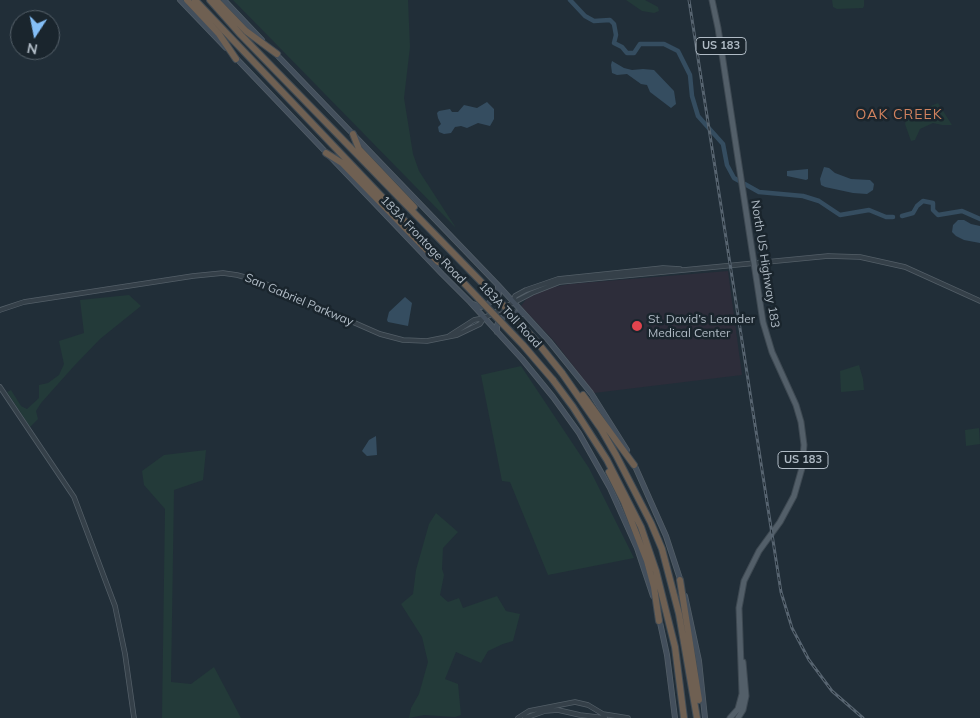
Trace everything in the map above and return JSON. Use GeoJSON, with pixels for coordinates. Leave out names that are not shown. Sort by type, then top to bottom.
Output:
{"type":"FeatureCollection","features":[{"type":"Feature","properties":{"kind":"highway"},"geometry":{"type":"LineString","coordinates":[[188,0],[219,34],[236,59]]}},
{"type":"Feature","properties":{"kind":"highway","name":"183A Toll Road"},"geometry":{"type":"LineString","coordinates":[[195,0],[517,339],[553,380],[586,426],[607,460],[641,527],[656,571],[675,647],[684,718]]}},
{"type":"Feature","properties":{"kind":"highway","name":"183A Toll Road"},"geometry":{"type":"LineString","coordinates":[[210,0],[241,35],[491,292],[562,373],[601,429],[652,524],[662,549],[680,614],[696,693],[698,717]]}},
{"type":"Feature","properties":{"kind":"highway"},"geometry":{"type":"LineString","coordinates":[[216,0],[246,31],[276,54]]}},
{"type":"Feature","properties":{"kind":"highway"},"geometry":{"type":"LineString","coordinates":[[353,134],[359,149],[457,253],[460,261]]}},
{"type":"Feature","properties":{"kind":"highway"},"geometry":{"type":"LineString","coordinates":[[326,153],[342,163],[438,262],[450,269]]}},
{"type":"Feature","properties":{"kind":"highway"},"geometry":{"type":"LineString","coordinates":[[566,379],[580,390],[634,465]]}},
{"type":"Feature","properties":{"kind":"highway"},"geometry":{"type":"LineString","coordinates":[[586,426],[624,502],[647,561],[654,587],[659,621]]}},
{"type":"Feature","properties":{"kind":"highway"},"geometry":{"type":"LineString","coordinates":[[680,580],[696,693]]}},
{"type":"Feature","properties":{"kind":"main road","name":"183A Frontage Road"},"geometry":{"type":"LineString","coordinates":[[180,0],[470,302],[553,397],[579,433],[600,468],[637,548],[667,655],[675,716]]}},
{"type":"Feature","properties":{"kind":"main road","name":"183A Frontage Road"},"geometry":{"type":"LineString","coordinates":[[224,0],[497,284],[559,352],[591,393],[621,440],[659,518],[680,580],[695,636],[705,718]]}},
{"type":"Feature","properties":{"kind":"main road","name":"North US Highway 183"},"geometry":{"type":"LineString","coordinates":[[712,0],[717,21],[763,322],[774,358],[794,397],[800,417],[804,454],[800,479],[792,501],[780,522],[758,552],[744,581],[739,608],[742,693],[738,718]]}},
{"type":"Feature","properties":{"kind":"main road"},"geometry":{"type":"LineString","coordinates":[[470,302],[481,307],[497,299],[499,294],[497,284]]}},
{"type":"Feature","properties":{"kind":"main road"},"geometry":{"type":"LineString","coordinates":[[497,332],[497,325],[500,319],[512,312],[524,314]]}},
{"type":"Feature","properties":{"kind":"main road","name":"US 183"},"geometry":{"type":"LineString","coordinates":[[738,718],[743,710],[746,696],[744,667],[740,650]]}},
{"type":"Feature","properties":{"kind":"main road"},"geometry":{"type":"LineString","coordinates":[[698,717],[705,709],[710,718]]}},
{"type":"Feature","properties":{"kind":"main road"},"geometry":{"type":"LineString","coordinates":[[730,718],[738,709]]}},
{"type":"Feature","properties":{"kind":"street","name":"San Gabriel Parkway"},"geometry":{"type":"LineString","coordinates":[[0,310],[24,302],[223,273],[259,281],[390,337],[414,342],[449,336],[474,320],[484,318],[536,291],[560,282],[828,256],[876,259],[920,272],[980,301]]}},
{"type":"Feature","properties":{"kind":"street"},"geometry":{"type":"LineString","coordinates":[[0,387],[68,486],[74,499],[116,606],[134,718]]}},
{"type":"Feature","properties":{"kind":"street"},"geometry":{"type":"LineString","coordinates":[[518,718],[529,711],[574,702],[588,705],[603,714],[628,718]]}},
{"type":"Feature","properties":{"kind":"street"},"geometry":{"type":"LineString","coordinates":[[525,718],[545,711],[558,710],[580,716],[605,718]]}},
{"type":"Feature","properties":{"kind":"shaded area"},"geometry":{"type":"Polygon","coordinates":[[[612,61],[632,70],[654,70],[674,91],[676,104],[671,108],[650,92],[647,85],[641,84],[627,74],[617,75],[612,73],[612,61]]]}},
{"type":"Feature","properties":{"kind":"shaded area"},"geometry":{"type":"Polygon","coordinates":[[[487,102],[494,109],[494,119],[490,126],[478,123],[467,128],[455,127],[451,133],[444,134],[439,132],[438,127],[441,124],[437,113],[439,111],[450,109],[452,112],[458,112],[464,105],[477,108],[487,102]]]}},
{"type":"Feature","properties":{"kind":"shaded area"},"geometry":{"type":"Polygon","coordinates":[[[824,167],[851,179],[870,180],[874,184],[873,190],[867,194],[825,187],[821,185],[820,179],[824,167]]]}},
{"type":"Feature","properties":{"kind":"shaded area"},"geometry":{"type":"Polygon","coordinates":[[[808,169],[808,179],[806,180],[787,176],[787,171],[808,169]]]}},
{"type":"Feature","properties":{"kind":"shaded area"},"geometry":{"type":"Polygon","coordinates":[[[958,220],[964,220],[980,226],[980,243],[964,240],[952,232],[953,225],[958,220]]]}},
{"type":"Feature","properties":{"kind":"shaded area","name":"St. David’s Leander Medical Center"},"geometry":{"type":"Polygon","coordinates":[[[728,271],[742,375],[594,393],[554,341],[521,306],[527,298],[548,288],[570,284],[728,271]]]}},
{"type":"Feature","properties":{"kind":"shaded area"},"geometry":{"type":"Polygon","coordinates":[[[405,297],[412,303],[408,326],[388,322],[389,312],[405,297]]]}},
{"type":"Feature","properties":{"kind":"shaded area"},"geometry":{"type":"Polygon","coordinates":[[[376,436],[377,455],[367,456],[362,451],[369,440],[376,436]]]}},
{"type":"Feature","properties":{"kind":"green space"},"geometry":{"type":"Polygon","coordinates":[[[233,0],[408,0],[410,47],[404,98],[413,154],[419,171],[456,228],[233,0]]]}},
{"type":"Feature","properties":{"kind":"green space"},"geometry":{"type":"Polygon","coordinates":[[[626,0],[645,0],[658,7],[659,11],[654,13],[642,11],[626,0]]]}},
{"type":"Feature","properties":{"kind":"green space"},"geometry":{"type":"Polygon","coordinates":[[[832,0],[864,0],[864,6],[863,8],[837,9],[833,7],[832,0]]]}},
{"type":"Feature","properties":{"kind":"green space"},"geometry":{"type":"Polygon","coordinates":[[[938,103],[952,125],[933,123],[920,129],[915,140],[911,141],[905,124],[907,116],[938,103]]]}},
{"type":"Feature","properties":{"kind":"green space"},"geometry":{"type":"Polygon","coordinates":[[[129,295],[141,306],[100,339],[74,366],[41,403],[36,411],[38,419],[30,427],[7,392],[11,390],[21,406],[27,409],[39,398],[39,385],[48,383],[59,375],[64,364],[59,341],[84,333],[80,300],[129,295]]]}},
{"type":"Feature","properties":{"kind":"green space"},"geometry":{"type":"Polygon","coordinates":[[[859,365],[864,390],[841,392],[840,371],[859,365]]]}},
{"type":"Feature","properties":{"kind":"green space"},"geometry":{"type":"Polygon","coordinates":[[[521,366],[589,468],[634,558],[548,575],[510,482],[502,481],[481,375],[521,366]]]}},
{"type":"Feature","properties":{"kind":"green space"},"geometry":{"type":"Polygon","coordinates":[[[979,428],[980,444],[966,446],[965,430],[979,428]]]}},
{"type":"Feature","properties":{"kind":"green space"},"geometry":{"type":"Polygon","coordinates":[[[206,450],[203,480],[174,490],[171,682],[191,684],[214,667],[241,718],[162,718],[165,509],[144,485],[142,471],[164,455],[206,450]]]}},
{"type":"Feature","properties":{"kind":"green space"},"geometry":{"type":"Polygon","coordinates":[[[436,513],[458,532],[443,548],[442,569],[444,575],[440,595],[448,602],[459,598],[463,608],[497,596],[506,611],[520,614],[513,641],[488,651],[481,663],[456,652],[445,679],[458,684],[461,715],[455,717],[424,715],[409,718],[411,708],[419,694],[428,662],[422,637],[401,604],[413,594],[416,570],[429,524],[436,513]]]}},
{"type":"Feature","properties":{"kind":"waterway"},"geometry":{"type":"LineString","coordinates":[[570,0],[585,16],[594,21],[610,20],[614,24],[616,35],[614,43],[622,47],[627,53],[634,53],[640,44],[664,44],[678,51],[690,75],[692,96],[698,116],[723,144],[727,165],[734,178],[759,192],[803,196],[819,201],[840,215],[869,210],[886,217],[893,217]]}},
{"type":"Feature","properties":{"kind":"waterway"},"geometry":{"type":"LineString","coordinates":[[902,216],[913,213],[923,201],[933,203],[933,210],[938,215],[962,211],[980,219]]}},
{"type":"Feature","properties":{"kind":"railway"},"geometry":{"type":"LineString","coordinates":[[689,0],[781,592],[792,628],[809,660],[832,691],[863,718]]}},
{"type":"Feature","properties":{"kind":"place","name":"St. David’s Leander Medical Center"},"geometry":{"type":"Point","coordinates":[637,326]}},
{"type":"Feature","properties":{"kind":"district","name":"OAK CREEK"},"geometry":{"type":"Point","coordinates":[899,115]}}]}
